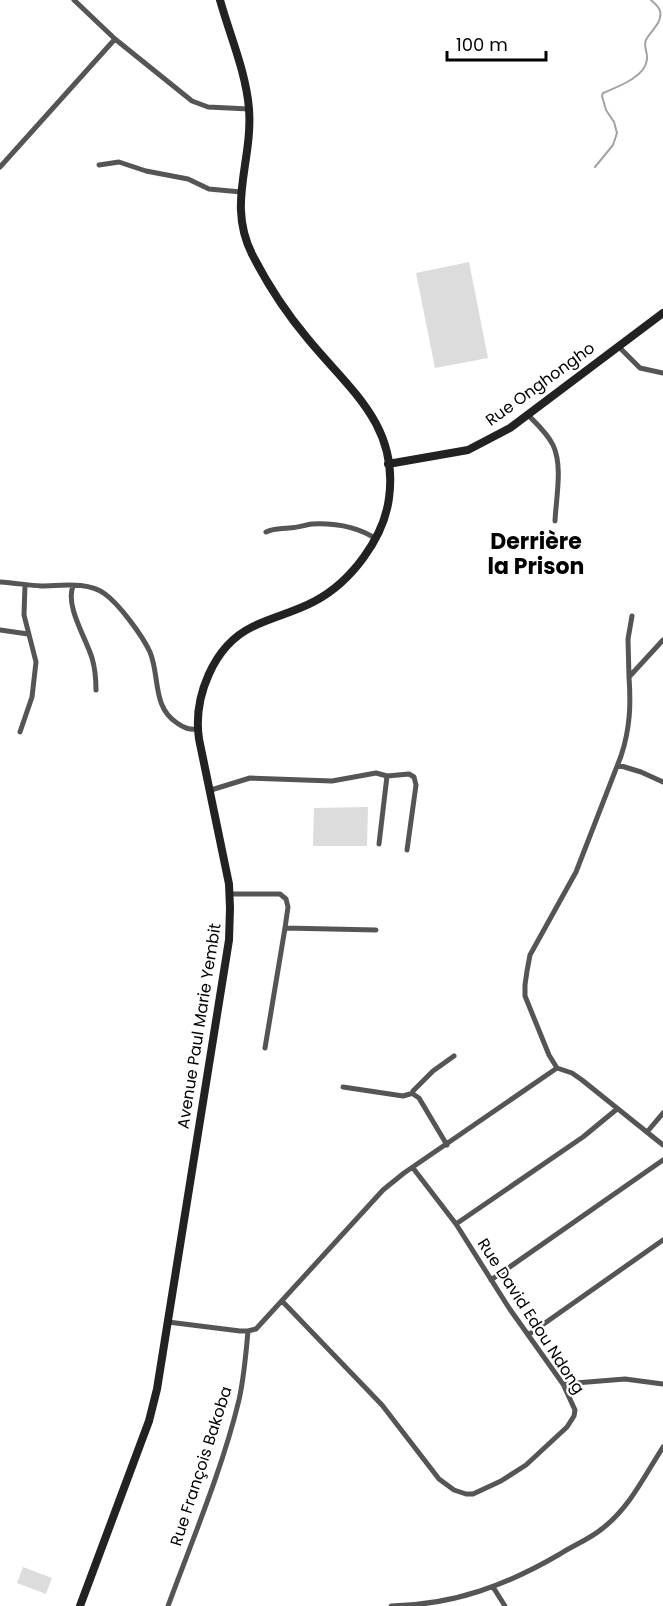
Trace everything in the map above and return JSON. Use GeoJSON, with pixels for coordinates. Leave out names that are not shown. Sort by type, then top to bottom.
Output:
{"type":"FeatureCollection","features":[{"type":"Feature","properties":{"kind":"main road","name":"Avenue Paul Marie Yembit"},"geometry":{"type":"LineString","coordinates":[[80,1606],[149,1421],[159,1382],[226,958],[230,925],[230,894],[198,729],[199,704],[217,661],[230,644],[251,628],[322,597],[350,572],[376,538],[386,514],[389,497],[388,464],[381,431],[371,413],[306,337],[270,286],[248,246],[242,223],[241,192],[249,135],[249,109],[240,68],[220,0]]}},
{"type":"Feature","properties":{"kind":"main road","name":"Rue Onghongho"},"geometry":{"type":"LineString","coordinates":[[388,464],[468,450],[510,428],[663,313]]}},
{"type":"Feature","properties":{"kind":"street"},"geometry":{"type":"LineString","coordinates":[[74,0],[115,39],[192,101],[207,107],[249,109]]}},
{"type":"Feature","properties":{"kind":"street"},"geometry":{"type":"LineString","coordinates":[[0,167],[115,39]]}},
{"type":"Feature","properties":{"kind":"street"},"geometry":{"type":"LineString","coordinates":[[99,165],[118,162],[155,173],[188,179],[209,189],[241,192]]}},
{"type":"Feature","properties":{"kind":"street"},"geometry":{"type":"LineString","coordinates":[[618,346],[640,368],[663,373]]}},
{"type":"Feature","properties":{"kind":"street"},"geometry":{"type":"LineString","coordinates":[[528,415],[545,433],[554,447],[557,474],[555,521]]}},
{"type":"Feature","properties":{"kind":"street"},"geometry":{"type":"LineString","coordinates":[[267,532],[280,528],[320,525],[361,530],[376,538]]}},
{"type":"Feature","properties":{"kind":"street"},"geometry":{"type":"LineString","coordinates":[[0,582],[93,588],[104,593],[114,602],[149,651],[158,694],[164,710],[182,727],[189,730],[198,729]]}},
{"type":"Feature","properties":{"kind":"street"},"geometry":{"type":"LineString","coordinates":[[20,732],[30,706],[35,672],[34,653],[23,608],[25,585]]}},
{"type":"Feature","properties":{"kind":"street"},"geometry":{"type":"LineString","coordinates":[[74,586],[71,591],[72,603],[92,657],[96,690]]}},
{"type":"Feature","properties":{"kind":"street"},"geometry":{"type":"LineString","coordinates":[[632,616],[628,639],[631,707],[626,742],[576,872],[531,955],[525,996],[549,1055],[557,1068],[572,1073],[663,1145]]}},
{"type":"Feature","properties":{"kind":"street"},"geometry":{"type":"LineString","coordinates":[[0,630],[28,634]]}},
{"type":"Feature","properties":{"kind":"street"},"geometry":{"type":"LineString","coordinates":[[629,676],[663,640]]}},
{"type":"Feature","properties":{"kind":"street"},"geometry":{"type":"LineString","coordinates":[[618,765],[663,782]]}},
{"type":"Feature","properties":{"kind":"street"},"geometry":{"type":"LineString","coordinates":[[211,790],[250,778],[325,781],[376,773],[387,776],[409,774],[416,780],[407,850]]}},
{"type":"Feature","properties":{"kind":"street"},"geometry":{"type":"LineString","coordinates":[[379,844],[387,776]]}},
{"type":"Feature","properties":{"kind":"street"},"geometry":{"type":"LineString","coordinates":[[230,894],[280,894],[286,899],[288,907],[265,1048]]}},
{"type":"Feature","properties":{"kind":"street"},"geometry":{"type":"LineString","coordinates":[[285,928],[376,930]]}},
{"type":"Feature","properties":{"kind":"street"},"geometry":{"type":"LineString","coordinates":[[343,1087],[403,1096],[412,1093],[433,1071],[454,1056]]}},
{"type":"Feature","properties":{"kind":"street"},"geometry":{"type":"LineString","coordinates":[[168,1322],[248,1331],[256,1329],[383,1190],[557,1068]]}},
{"type":"Feature","properties":{"kind":"street"},"geometry":{"type":"LineString","coordinates":[[412,1093],[419,1098],[447,1145]]}},
{"type":"Feature","properties":{"kind":"street"},"geometry":{"type":"LineString","coordinates":[[456,1224],[583,1137],[617,1108]]}},
{"type":"Feature","properties":{"kind":"street"},"geometry":{"type":"LineString","coordinates":[[647,1132],[663,1113]]}},
{"type":"Feature","properties":{"kind":"street"},"geometry":{"type":"LineString","coordinates":[[491,1280],[663,1160]]}},
{"type":"Feature","properties":{"kind":"street","name":"Rue David Edou Ndong"},"geometry":{"type":"LineString","coordinates":[[282,1301],[382,1405],[439,1479],[460,1492],[473,1494],[509,1477],[526,1465],[567,1427],[575,1410],[563,1384],[491,1280],[456,1224],[412,1168]]}},
{"type":"Feature","properties":{"kind":"street"},"geometry":{"type":"LineString","coordinates":[[528,1335],[663,1240]]}},
{"type":"Feature","properties":{"kind":"street","name":"Rue François Bakoba"},"geometry":{"type":"LineString","coordinates":[[168,1606],[235,1414],[245,1363],[248,1331]]}},
{"type":"Feature","properties":{"kind":"street"},"geometry":{"type":"LineString","coordinates":[[563,1384],[625,1379],[663,1384]]}},
{"type":"Feature","properties":{"kind":"street"},"geometry":{"type":"LineString","coordinates":[[391,1606],[448,1599],[493,1587],[527,1573],[603,1529],[627,1503],[663,1448]]}},
{"type":"Feature","properties":{"kind":"street"},"geometry":{"type":"LineString","coordinates":[[493,1587],[505,1606]]}},
{"type":"Feature","properties":{"kind":"shaded area"},"geometry":{"type":"Polygon","coordinates":[[[469,262],[488,358],[435,368],[416,273],[469,262]]]}},
{"type":"Feature","properties":{"kind":"shaded area"},"geometry":{"type":"Polygon","coordinates":[[[368,807],[367,846],[313,846],[314,808],[368,807]]]}},
{"type":"Feature","properties":{"kind":"shaded area"},"geometry":{"type":"Polygon","coordinates":[[[23,1567],[52,1578],[46,1594],[17,1583],[23,1567]]]}},
{"type":"Feature","properties":{"kind":"waterway"},"geometry":{"type":"LineString","coordinates":[[595,167],[613,145],[617,133],[614,122],[606,110],[603,93],[616,88],[642,71],[647,56],[645,43],[660,19],[659,8],[651,0]]}},
{"type":"Feature","properties":{"kind":"district","name":"Derrière la Prison"},"geometry":{"type":"Point","coordinates":[536,554]}}]}
